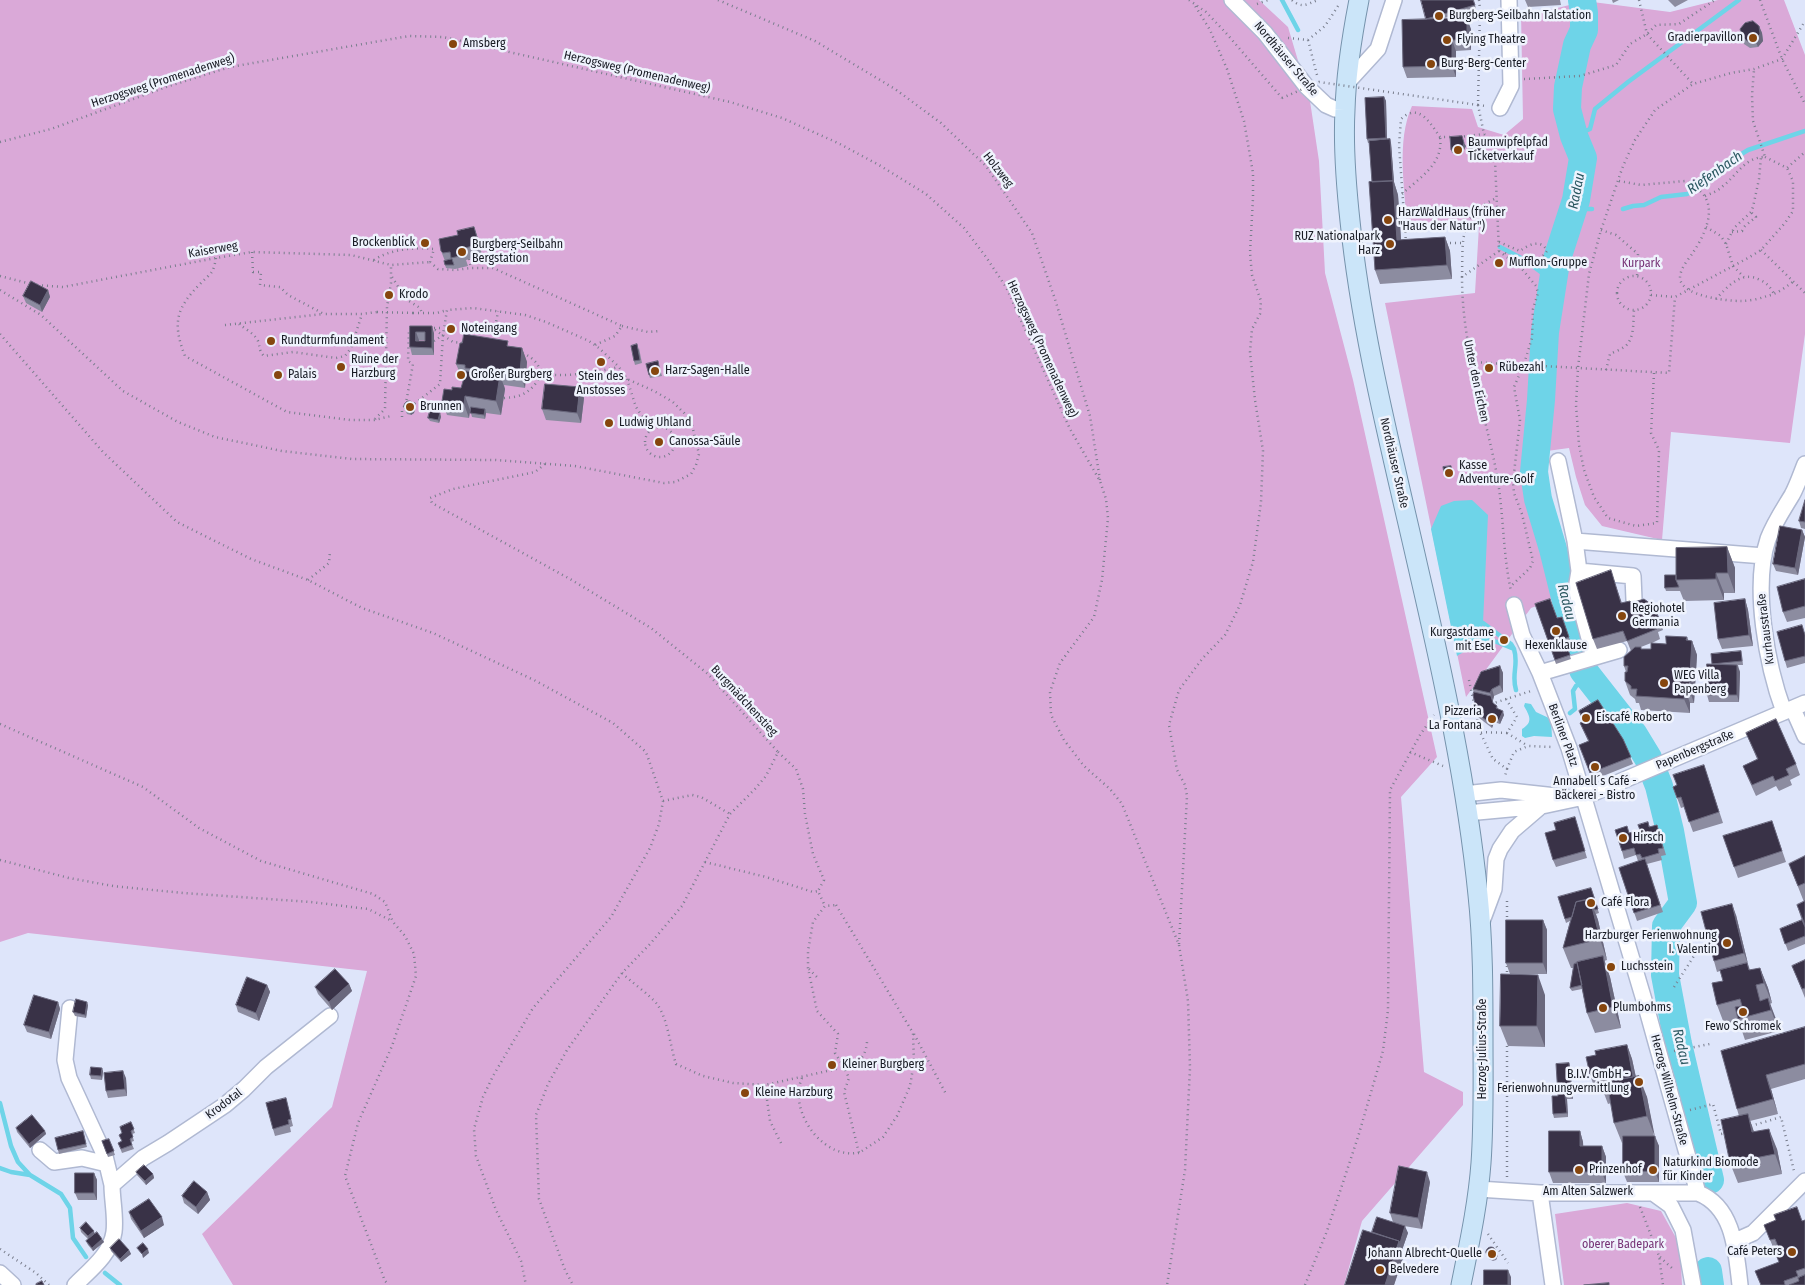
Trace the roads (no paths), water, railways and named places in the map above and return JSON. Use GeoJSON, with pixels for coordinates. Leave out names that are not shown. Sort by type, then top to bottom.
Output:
{"type":"FeatureCollection","features":[{"type":"Feature","properties":{"kind":"main road","name":"Nordhäuser Straße"},"geometry":{"type":"LineString","coordinates":[[1359,0],[1346,84],[1344,146],[1356,271],[1390,445],[1446,698],[1466,804]]}},
{"type":"Feature","properties":{"kind":"main road","name":"Herzog-Julius-Straße"},"geometry":{"type":"LineString","coordinates":[[1461,1285],[1478,1190],[1483,1119],[1481,924],[1466,804]]}},
{"type":"Feature","properties":{"kind":"street","name":"Nordhäuser Straße"},"geometry":{"type":"LineString","coordinates":[[1232,0],[1265,33],[1312,92],[1326,105],[1334,109],[1345,110]]}},
{"type":"Feature","properties":{"kind":"street"},"geometry":{"type":"LineString","coordinates":[[1346,84],[1378,49],[1394,0]]}},
{"type":"Feature","properties":{"kind":"street"},"geometry":{"type":"LineString","coordinates":[[1500,108],[1511,86],[1509,0]]}},
{"type":"Feature","properties":{"kind":"street"},"geometry":{"type":"LineString","coordinates":[[1558,461],[1575,541],[1579,571],[1576,589],[1594,657]]}},
{"type":"Feature","properties":{"kind":"street","name":"Kurhausstraße"},"geometry":{"type":"LineString","coordinates":[[1805,464],[1792,494],[1777,519],[1764,556],[1761,591],[1772,673],[1794,708],[1805,736]]}},
{"type":"Feature","properties":{"kind":"street"},"geometry":{"type":"LineString","coordinates":[[1575,541],[1764,556]]}},
{"type":"Feature","properties":{"kind":"street"},"geometry":{"type":"LineString","coordinates":[[1579,571],[1633,576],[1634,600]]}},
{"type":"Feature","properties":{"kind":"street"},"geometry":{"type":"LineString","coordinates":[[1514,605],[1522,635],[1543,680],[1573,664],[1619,650]]}},
{"type":"Feature","properties":{"kind":"street","name":"Berliner Platz"},"geometry":{"type":"LineString","coordinates":[[1543,680],[1569,748],[1584,797]]}},
{"type":"Feature","properties":{"kind":"street","name":"Papenbergstraße"},"geometry":{"type":"LineString","coordinates":[[1584,797],[1794,708]]}},
{"type":"Feature","properties":{"kind":"street"},"geometry":{"type":"LineString","coordinates":[[1466,804],[1501,790],[1551,796],[1584,797]]}},
{"type":"Feature","properties":{"kind":"street"},"geometry":{"type":"LineString","coordinates":[[1466,804],[1542,806],[1584,797]]}},
{"type":"Feature","properties":{"kind":"street","name":"Herzog-Wilhelm-Straße"},"geometry":{"type":"LineString","coordinates":[[1584,797],[1644,997],[1692,1192]]}},
{"type":"Feature","properties":{"kind":"street"},"geometry":{"type":"LineString","coordinates":[[1481,924],[1494,889],[1496,859],[1500,848],[1512,831],[1542,806]]}},
{"type":"Feature","properties":{"kind":"street"},"geometry":{"type":"LineString","coordinates":[[70,1008],[65,1060],[69,1078],[105,1156],[112,1185],[114,1232],[108,1249],[98,1263],[75,1285]]}},
{"type":"Feature","properties":{"kind":"street","name":"Krodotal"},"geometry":{"type":"LineString","coordinates":[[112,1185],[143,1158],[225,1105],[266,1067],[330,1016]]}},
{"type":"Feature","properties":{"kind":"street"},"geometry":{"type":"LineString","coordinates":[[40,1150],[54,1162],[82,1158],[107,1164]]}},
{"type":"Feature","properties":{"kind":"street"},"geometry":{"type":"LineString","coordinates":[[1735,1241],[1753,1233],[1802,1184]]}},
{"type":"Feature","properties":{"kind":"street","name":"Am Alten Salzwerk"},"geometry":{"type":"LineString","coordinates":[[1478,1190],[1540,1193],[1692,1192]]}},
{"type":"Feature","properties":{"kind":"street"},"geometry":{"type":"LineString","coordinates":[[1692,1192],[1706,1196],[1716,1204],[1724,1216],[1735,1241],[1740,1285]]}},
{"type":"Feature","properties":{"kind":"street"},"geometry":{"type":"LineString","coordinates":[[1540,1193],[1553,1285]]}},
{"type":"Feature","properties":{"kind":"street"},"geometry":{"type":"LineString","coordinates":[[1653,1193],[1671,1206],[1683,1230],[1693,1285]]}},
{"type":"Feature","properties":{"kind":"street"},"geometry":{"type":"LineString","coordinates":[[0,1273],[13,1285]]}},
{"type":"Feature","properties":{"kind":"water"},"geometry":{"type":"Polygon","coordinates":[[[1472,500],[1488,515],[1483,623],[1479,641],[1457,656],[1431,529],[1441,506],[1454,501],[1472,500]]]}},
{"type":"Feature","properties":{"kind":"water"},"geometry":{"type":"Polygon","coordinates":[[[1525,703],[1531,704],[1536,712],[1551,719],[1552,737],[1534,736],[1525,738],[1522,736],[1522,729],[1529,721],[1529,715],[1524,706],[1525,703]]]}},
{"type":"Feature","properties":{"kind":"waterway"},"geometry":{"type":"LineString","coordinates":[[1282,0],[1298,30]]}},
{"type":"Feature","properties":{"kind":"waterway","name":"Radau"},"geometry":{"type":"LineString","coordinates":[[1582,0],[1584,30],[1577,45],[1568,87],[1567,109],[1574,136],[1583,158],[1576,200],[1556,262],[1545,332],[1534,472],[1538,499],[1553,549],[1583,670],[1634,735],[1648,758],[1659,786],[1670,831],[1683,903],[1666,926],[1665,975],[1678,1044],[1710,1180]]}},
{"type":"Feature","properties":{"kind":"waterway"},"geometry":{"type":"LineString","coordinates":[[1574,136],[1590,129],[1595,109],[1628,82],[1739,0]]}},
{"type":"Feature","properties":{"kind":"waterway","name":"Riefenbach"},"geometry":{"type":"LineString","coordinates":[[1623,209],[1644,205],[1661,197],[1687,194],[1694,191],[1722,166],[1748,150],[1805,131]]}},
{"type":"Feature","properties":{"kind":"waterway","name":"Riefenbach"},"geometry":{"type":"LineString","coordinates":[[1574,209],[1592,209]]}},
{"type":"Feature","properties":{"kind":"waterway"},"geometry":{"type":"LineString","coordinates":[[1500,247],[1523,259],[1553,281]]}},
{"type":"Feature","properties":{"kind":"waterway"},"geometry":{"type":"LineString","coordinates":[[1483,623],[1511,644],[1514,649]]}},
{"type":"Feature","properties":{"kind":"waterway"},"geometry":{"type":"LineString","coordinates":[[1480,639],[1497,642],[1514,649],[1516,690]]}},
{"type":"Feature","properties":{"kind":"waterway"},"geometry":{"type":"LineString","coordinates":[[1570,713],[1575,709],[1573,691],[1576,686],[1589,678]]}},
{"type":"Feature","properties":{"kind":"waterway"},"geometry":{"type":"LineString","coordinates":[[0,1103],[11,1146],[18,1162],[30,1175],[61,1194],[70,1208],[73,1238],[86,1257]]}},
{"type":"Feature","properties":{"kind":"waterway"},"geometry":{"type":"LineString","coordinates":[[0,1168],[30,1175]]}},
{"type":"Feature","properties":{"kind":"waterway","name":"Radau"},"geometry":{"type":"LineString","coordinates":[[1708,1271],[1710,1285]]}},
{"type":"Feature","properties":{"kind":"waterway"},"geometry":{"type":"LineString","coordinates":[[105,1273],[120,1285]]}},
{"type":"Feature","properties":{"kind":"place","name":"Burgberg-Seilbahn Talstation"},"geometry":{"type":"Point","coordinates":[1439,16]}},
{"type":"Feature","properties":{"kind":"place","name":"Gradierpavillon"},"geometry":{"type":"Point","coordinates":[1753,38]}},
{"type":"Feature","properties":{"kind":"place","name":"Flying Theatre"},"geometry":{"type":"Point","coordinates":[1447,40]}},
{"type":"Feature","properties":{"kind":"place","name":"Amsberg"},"geometry":{"type":"Point","coordinates":[453,44]}},
{"type":"Feature","properties":{"kind":"place","name":"Burg-Berg-Center"},"geometry":{"type":"Point","coordinates":[1431,64]}},
{"type":"Feature","properties":{"kind":"place","name":"Baumwipfelpfad Ticketverkauf"},"geometry":{"type":"Point","coordinates":[1458,150]}},
{"type":"Feature","properties":{"kind":"place","name":"HarzWaldHaus (früher \"Haus der Natur\")"},"geometry":{"type":"Point","coordinates":[1388,220]}},
{"type":"Feature","properties":{"kind":"place","name":"Brockenblick"},"geometry":{"type":"Point","coordinates":[425,243]}},
{"type":"Feature","properties":{"kind":"place","name":"RUZ Nationalpark Harz"},"geometry":{"type":"Point","coordinates":[1390,244]}},
{"type":"Feature","properties":{"kind":"place","name":"Burgberg-Seilbahn Bergstation"},"geometry":{"type":"Point","coordinates":[462,252]}},
{"type":"Feature","properties":{"kind":"place","name":"Mufflon-Gruppe"},"geometry":{"type":"Point","coordinates":[1499,263]}},
{"type":"Feature","properties":{"kind":"place","name":"Krodo"},"geometry":{"type":"Point","coordinates":[389,295]}},
{"type":"Feature","properties":{"kind":"place","name":"Noteingang"},"geometry":{"type":"Point","coordinates":[451,329]}},
{"type":"Feature","properties":{"kind":"place","name":"Rundturmfundament"},"geometry":{"type":"Point","coordinates":[271,341]}},
{"type":"Feature","properties":{"kind":"place","name":"Stein des Anstosses"},"geometry":{"type":"Point","coordinates":[601,362]}},
{"type":"Feature","properties":{"kind":"place","name":"Ruine der Harzburg"},"geometry":{"type":"Point","coordinates":[341,367]}},
{"type":"Feature","properties":{"kind":"place","name":"Rübezahl"},"geometry":{"type":"Point","coordinates":[1489,368]}},
{"type":"Feature","properties":{"kind":"place","name":"Harz-Sagen-Halle"},"geometry":{"type":"Point","coordinates":[655,371]}},
{"type":"Feature","properties":{"kind":"place","name":"Palais"},"geometry":{"type":"Point","coordinates":[278,375]}},
{"type":"Feature","properties":{"kind":"place","name":"Großer Burgberg"},"geometry":{"type":"Point","coordinates":[461,375]}},
{"type":"Feature","properties":{"kind":"place","name":"Brunnen"},"geometry":{"type":"Point","coordinates":[410,407]}},
{"type":"Feature","properties":{"kind":"place","name":"Ludwig Uhland"},"geometry":{"type":"Point","coordinates":[609,423]}},
{"type":"Feature","properties":{"kind":"place","name":"Canossa-Säule"},"geometry":{"type":"Point","coordinates":[659,442]}},
{"type":"Feature","properties":{"kind":"place","name":"Kasse Adventure-Golf"},"geometry":{"type":"Point","coordinates":[1449,473]}},
{"type":"Feature","properties":{"kind":"place","name":"Regiohotel Germania"},"geometry":{"type":"Point","coordinates":[1622,616]}},
{"type":"Feature","properties":{"kind":"place","name":"Hexenklause"},"geometry":{"type":"Point","coordinates":[1556,631]}},
{"type":"Feature","properties":{"kind":"place","name":"Kurgastdame mit Esel"},"geometry":{"type":"Point","coordinates":[1504,640]}},
{"type":"Feature","properties":{"kind":"place","name":"WEG Villa Papenberg"},"geometry":{"type":"Point","coordinates":[1664,683]}},
{"type":"Feature","properties":{"kind":"place","name":"Eiscafé Roberto"},"geometry":{"type":"Point","coordinates":[1586,718]}},
{"type":"Feature","properties":{"kind":"place","name":"Pizzeria La Fontana"},"geometry":{"type":"Point","coordinates":[1492,719]}},
{"type":"Feature","properties":{"kind":"place","name":"Annabell´s Café - Bäckerei - Bistro"},"geometry":{"type":"Point","coordinates":[1595,767]}},
{"type":"Feature","properties":{"kind":"place","name":"Hirsch"},"geometry":{"type":"Point","coordinates":[1623,838]}},
{"type":"Feature","properties":{"kind":"place","name":"Café Flora"},"geometry":{"type":"Point","coordinates":[1591,903]}},
{"type":"Feature","properties":{"kind":"place","name":"Harzburger Ferienwohnung I. Valentin"},"geometry":{"type":"Point","coordinates":[1727,943]}},
{"type":"Feature","properties":{"kind":"place","name":"Luchsstein"},"geometry":{"type":"Point","coordinates":[1611,967]}},
{"type":"Feature","properties":{"kind":"place","name":"Plumbohms"},"geometry":{"type":"Point","coordinates":[1603,1008]}},
{"type":"Feature","properties":{"kind":"place","name":"Fewo Schromek"},"geometry":{"type":"Point","coordinates":[1743,1012]}},
{"type":"Feature","properties":{"kind":"place","name":"Kleiner Burgberg"},"geometry":{"type":"Point","coordinates":[832,1065]}},
{"type":"Feature","properties":{"kind":"place","name":"B.I.V. GmbH - Ferienwohnungvermittlung"},"geometry":{"type":"Point","coordinates":[1639,1082]}},
{"type":"Feature","properties":{"kind":"place","name":"Kleine Harzburg"},"geometry":{"type":"Point","coordinates":[745,1093]}},
{"type":"Feature","properties":{"kind":"place","name":"Prinzenhof"},"geometry":{"type":"Point","coordinates":[1579,1170]}},
{"type":"Feature","properties":{"kind":"place","name":"Naturkind Biomode für Kinder"},"geometry":{"type":"Point","coordinates":[1653,1170]}},
{"type":"Feature","properties":{"kind":"place","name":"Café Peters"},"geometry":{"type":"Point","coordinates":[1792,1252]}},
{"type":"Feature","properties":{"kind":"place","name":"Johann Albrecht-Quelle"},"geometry":{"type":"Point","coordinates":[1492,1254]}},
{"type":"Feature","properties":{"kind":"place","name":"Belvedere"},"geometry":{"type":"Point","coordinates":[1380,1270]}},
{"type":"Feature","properties":{"kind":"park label","name":"Kurpark"},"geometry":{"type":"Point","coordinates":[1641,264]}},
{"type":"Feature","properties":{"kind":"park label","name":"oberer Badepark"},"geometry":{"type":"Point","coordinates":[1623,1245]}}]}
